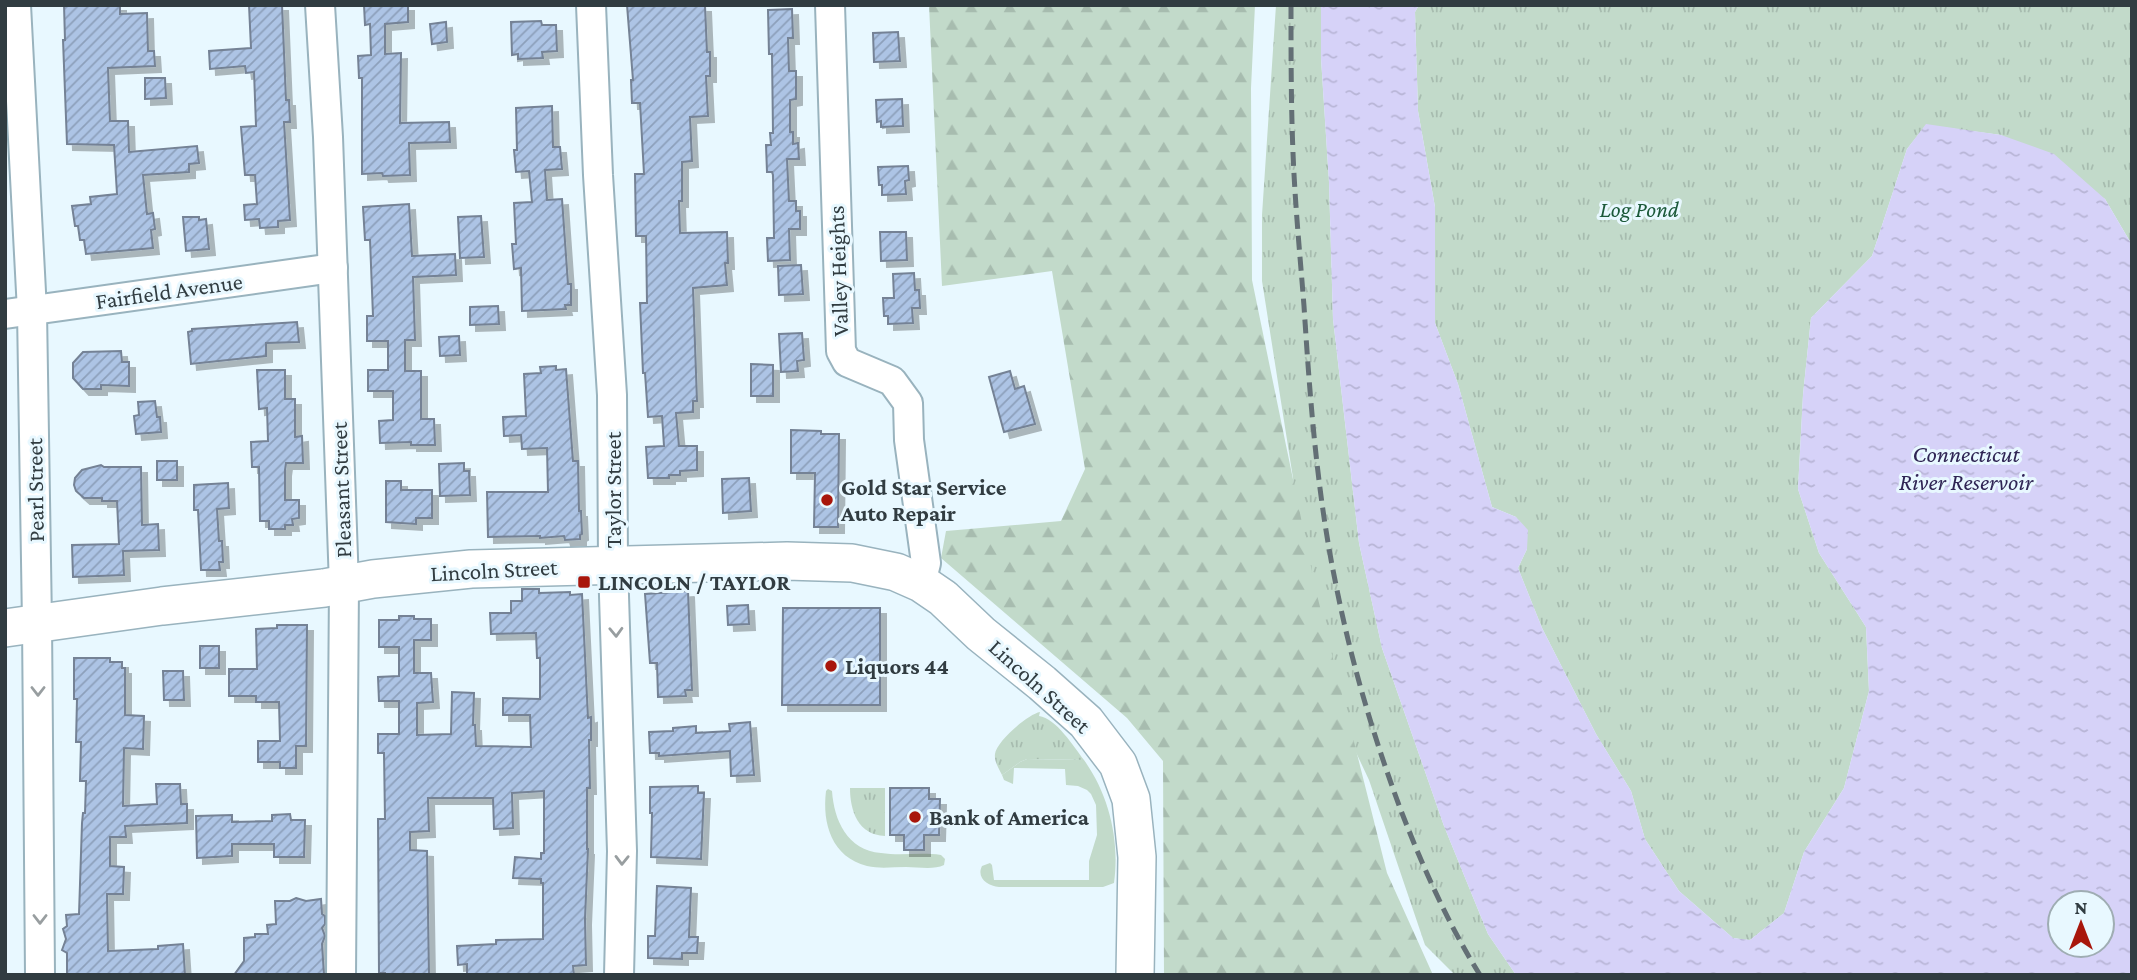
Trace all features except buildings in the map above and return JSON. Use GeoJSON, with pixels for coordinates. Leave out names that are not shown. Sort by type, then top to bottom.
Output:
{"type":"FeatureCollection","features":[{"type":"Feature","properties":{"kind":"main road","name":"Lincoln Street"},"geometry":{"type":"LineString","coordinates":[[21,625],[344,585],[373,579],[471,569],[787,561],[852,563],[896,572],[943,598],[981,634],[1042,683],[1086,722],[1118,764],[1130,799],[1137,857],[1135,975]]}},
{"type":"Feature","properties":{"kind":"street","name":"Pearl Street"},"geometry":{"type":"LineString","coordinates":[[16,5],[21,625],[40,975]]}},
{"type":"Feature","properties":{"kind":"street","name":"Pleasant Street"},"geometry":{"type":"LineString","coordinates":[[320,5],[333,268],[344,585],[341,975]]}},
{"type":"Feature","properties":{"kind":"street","name":"Taylor Street"},"geometry":{"type":"LineString","coordinates":[[591,5],[598,175],[612,395],[613,564],[622,851],[618,975]]}},
{"type":"Feature","properties":{"kind":"street","name":"Valley Heights"},"geometry":{"type":"LineString","coordinates":[[831,5],[841,351],[847,362],[892,381],[908,403],[909,440],[926,563],[920,583]]}},
{"type":"Feature","properties":{"kind":"street","name":"Fairfield Avenue"},"geometry":{"type":"LineString","coordinates":[[18,312],[333,268]]}},
{"type":"Feature","properties":{"kind":"green space"},"geometry":{"type":"Polygon","coordinates":[[[929,5],[1255,5],[1251,88],[1252,280],[1316,591],[1387,873],[1433,975],[1164,975],[1163,761],[1127,718],[941,558],[946,531],[1061,521],[1085,469],[1052,271],[942,286],[929,5]]]}},
{"type":"Feature","properties":{"kind":"green space"},"geometry":{"type":"Polygon","coordinates":[[[1276,5],[1321,5],[1333,319],[1359,543],[1382,648],[1444,826],[1488,934],[1516,975],[1455,975],[1425,945],[1369,780],[1337,712],[1299,614],[1293,478],[1262,281],[1262,215],[1276,5]]]}},
{"type":"Feature","properties":{"kind":"green space","name":"Log Pond"},"geometry":{"type":"Polygon","coordinates":[[[1419,5],[2132,5],[2132,245],[2105,199],[2001,135],[1926,125],[1907,149],[1872,256],[1811,318],[1803,395],[1798,489],[1819,553],[1866,627],[1869,691],[1844,788],[1804,852],[1784,913],[1750,940],[1733,938],[1679,891],[1645,839],[1631,791],[1596,734],[1542,628],[1518,568],[1527,549],[1516,517],[1492,507],[1458,384],[1435,323],[1435,207],[1418,111],[1415,12],[1419,5]]]}},
{"type":"Feature","properties":{"kind":"green space"},"geometry":{"type":"Polygon","coordinates":[[[1040,712],[1039,716],[1058,727],[1084,760],[1027,759],[1002,775],[995,759],[997,749],[1013,729],[1040,712]]]}},
{"type":"Feature","properties":{"kind":"green space"},"geometry":{"type":"Polygon","coordinates":[[[1027,759],[1084,760],[1100,788],[1111,818],[1115,851],[1114,883],[1103,887],[999,887],[982,878],[982,866],[990,863],[994,880],[1089,880],[1089,861],[1097,835],[1096,805],[1091,794],[1078,786],[1066,785],[1065,769],[1014,768],[1013,784],[1004,780],[1002,775],[1027,759]]]}},
{"type":"Feature","properties":{"kind":"green space"},"geometry":{"type":"Polygon","coordinates":[[[850,788],[885,788],[885,836],[868,831],[857,820],[850,788]]]}},
{"type":"Feature","properties":{"kind":"green space"},"geometry":{"type":"Polygon","coordinates":[[[828,789],[832,791],[839,823],[859,846],[869,851],[888,854],[941,855],[945,859],[944,865],[931,868],[882,868],[855,862],[845,855],[832,838],[825,803],[828,789]]]}},
{"type":"Feature","properties":{"kind":"water","name":"Connecticut River Reservoir"},"geometry":{"type":"Polygon","coordinates":[[[1321,5],[1419,5],[1415,12],[1418,111],[1435,207],[1435,323],[1458,384],[1492,507],[1516,517],[1528,530],[1527,549],[1518,568],[1542,628],[1596,734],[1631,791],[1645,839],[1679,891],[1733,938],[1750,940],[1784,913],[1804,852],[1844,788],[1869,691],[1866,627],[1819,553],[1798,489],[1803,395],[1811,318],[1872,256],[1907,149],[1926,124],[2001,135],[2054,154],[2105,199],[2132,245],[2132,975],[1516,975],[1488,934],[1444,826],[1382,648],[1359,543],[1333,319],[1329,182],[1321,58],[1321,5]]]}},
{"type":"Feature","properties":{"kind":"railway"},"geometry":{"type":"LineString","coordinates":[[1291,5],[1294,172],[1315,446],[1329,551],[1364,698],[1400,808],[1436,893],[1480,975]]}},
{"type":"Feature","properties":{"kind":"place","name":"Gold Star Service Auto Repair"},"geometry":{"type":"Point","coordinates":[827,500]}},
{"type":"Feature","properties":{"kind":"place","name":"LINCOLN / TAYLOR"},"geometry":{"type":"Point","coordinates":[584,582]}},
{"type":"Feature","properties":{"kind":"place","name":"Liquors 44"},"geometry":{"type":"Point","coordinates":[831,666]}},
{"type":"Feature","properties":{"kind":"place","name":"Bank of America"},"geometry":{"type":"Point","coordinates":[915,817]}}]}
